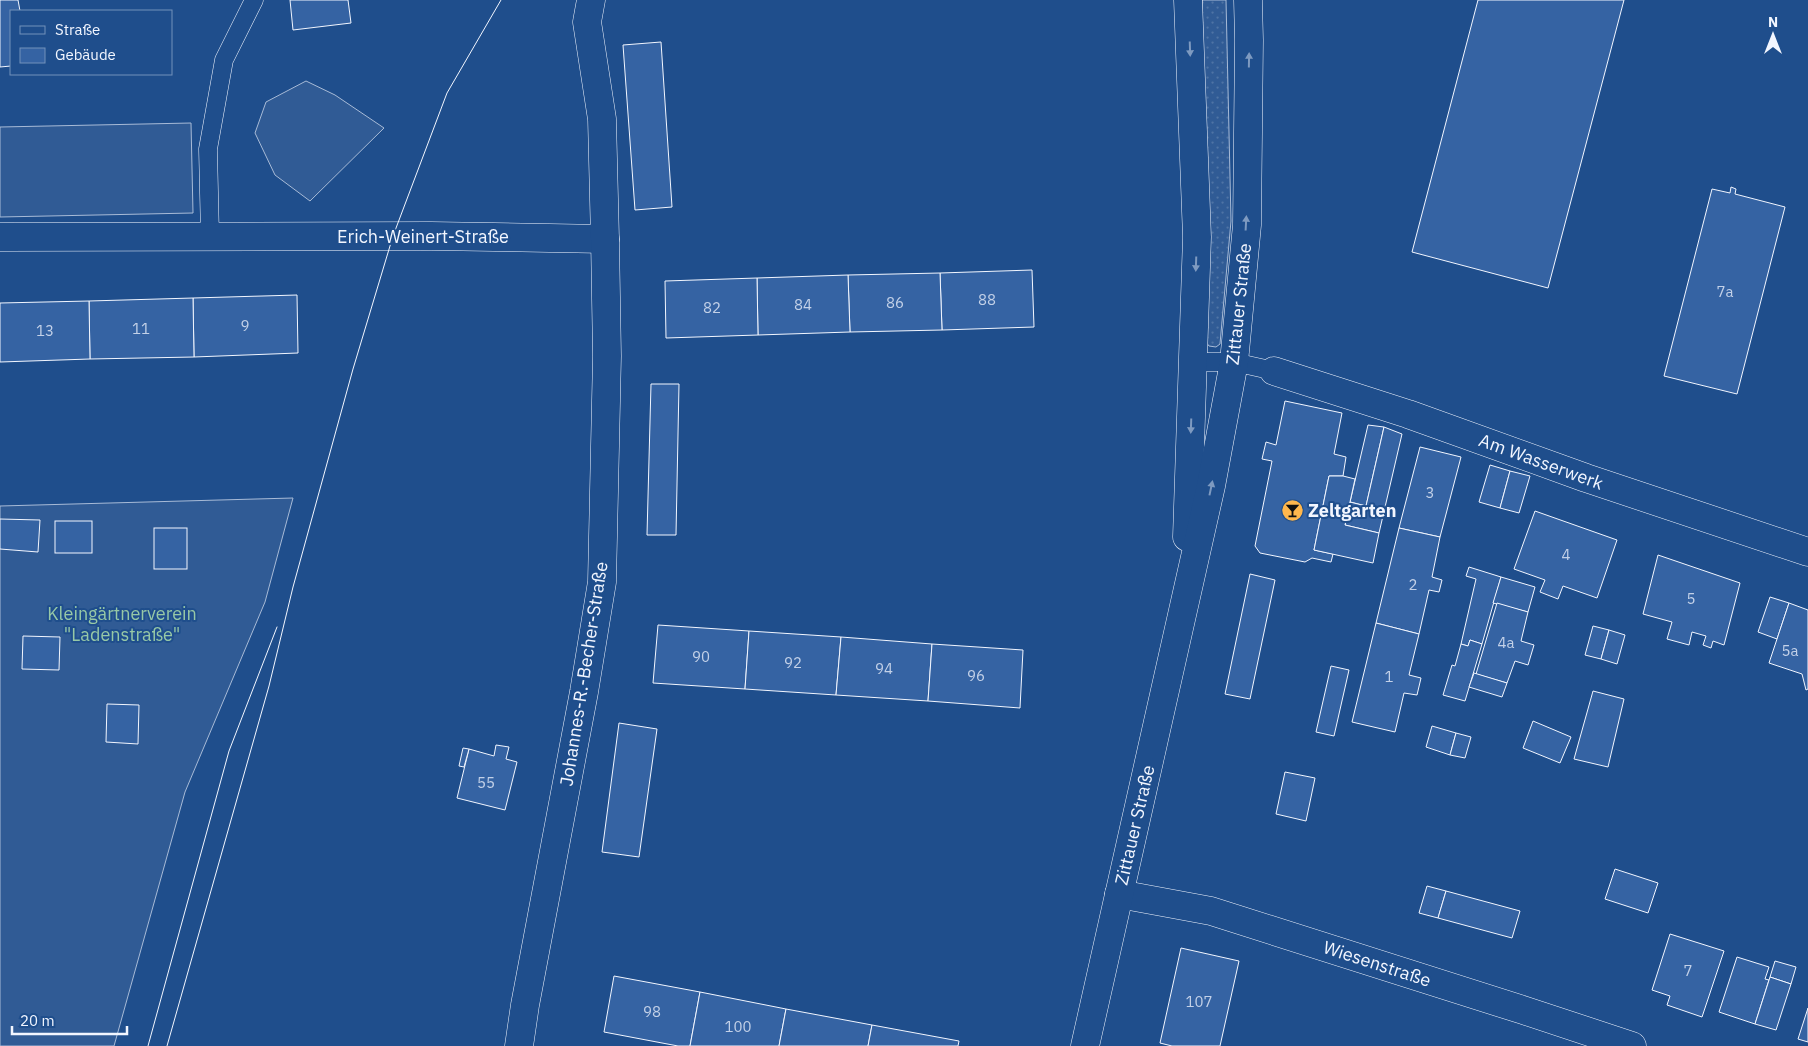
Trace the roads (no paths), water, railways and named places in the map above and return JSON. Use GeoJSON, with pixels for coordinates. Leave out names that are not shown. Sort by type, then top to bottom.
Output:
{"type":"FeatureCollection","features":[{"type":"Feature","properties":{"kind":"street"},"geometry":{"type":"LineString","coordinates":[[591,0],[587,22],[602,119],[605,239]]}},
{"type":"Feature","properties":{"kind":"street","name":"Zittauer Straße"},"geometry":{"type":"LineString","coordinates":[[1185,603],[1197,237],[1188,0]]}},
{"type":"Feature","properties":{"kind":"street","name":"Zittauer Straße"},"geometry":{"type":"LineString","coordinates":[[1085,1046],[1211,486],[1234,362],[1247,225],[1248,0]]}},
{"type":"Feature","properties":{"kind":"street","name":"Erich-Weinert-Straße"},"geometry":{"type":"LineString","coordinates":[[0,237],[210,236],[605,239]]}},
{"type":"Feature","properties":{"kind":"street","name":"Johannes-R.-Becher-Straße"},"geometry":{"type":"LineString","coordinates":[[519,1046],[525,1005],[584,692],[602,582],[607,356],[605,239]]}},
{"type":"Feature","properties":{"kind":"street","name":"Am Wasserwerk"},"geometry":{"type":"LineString","coordinates":[[1274,371],[1408,414],[1586,478],[1808,552]]}},
{"type":"Feature","properties":{"kind":"street","name":"Wiesenstraße"},"geometry":{"type":"LineString","coordinates":[[1119,894],[1211,911],[1632,1046]]}},
{"type":"Feature","properties":{"kind":"lane"},"geometry":{"type":"LineString","coordinates":[[210,236],[208,150],[224,60],[254,0]]}},
{"type":"Feature","properties":{"kind":"lane"},"geometry":{"type":"LineString","coordinates":[[1194,362],[1234,362],[1274,371]]}},
{"type":"Feature","properties":{"kind":"tram line"},"geometry":{"type":"LineString","coordinates":[[167,1046],[269,686],[293,587],[353,369],[393,236],[447,93],[501,0]]}},
{"type":"Feature","properties":{"kind":"tram line"},"geometry":{"type":"LineString","coordinates":[[148,1046],[229,751],[277,627]]}},
{"type":"Feature","properties":{"kind":"place","name":"Zeltgarten"},"geometry":{"type":"Point","coordinates":[1292,511]}},
{"type":"Feature","properties":{"kind":"park label","name":"Kleingärtnerverein \"Ladenstraße\""},"geometry":{"type":"Point","coordinates":[122,624]}}]}
